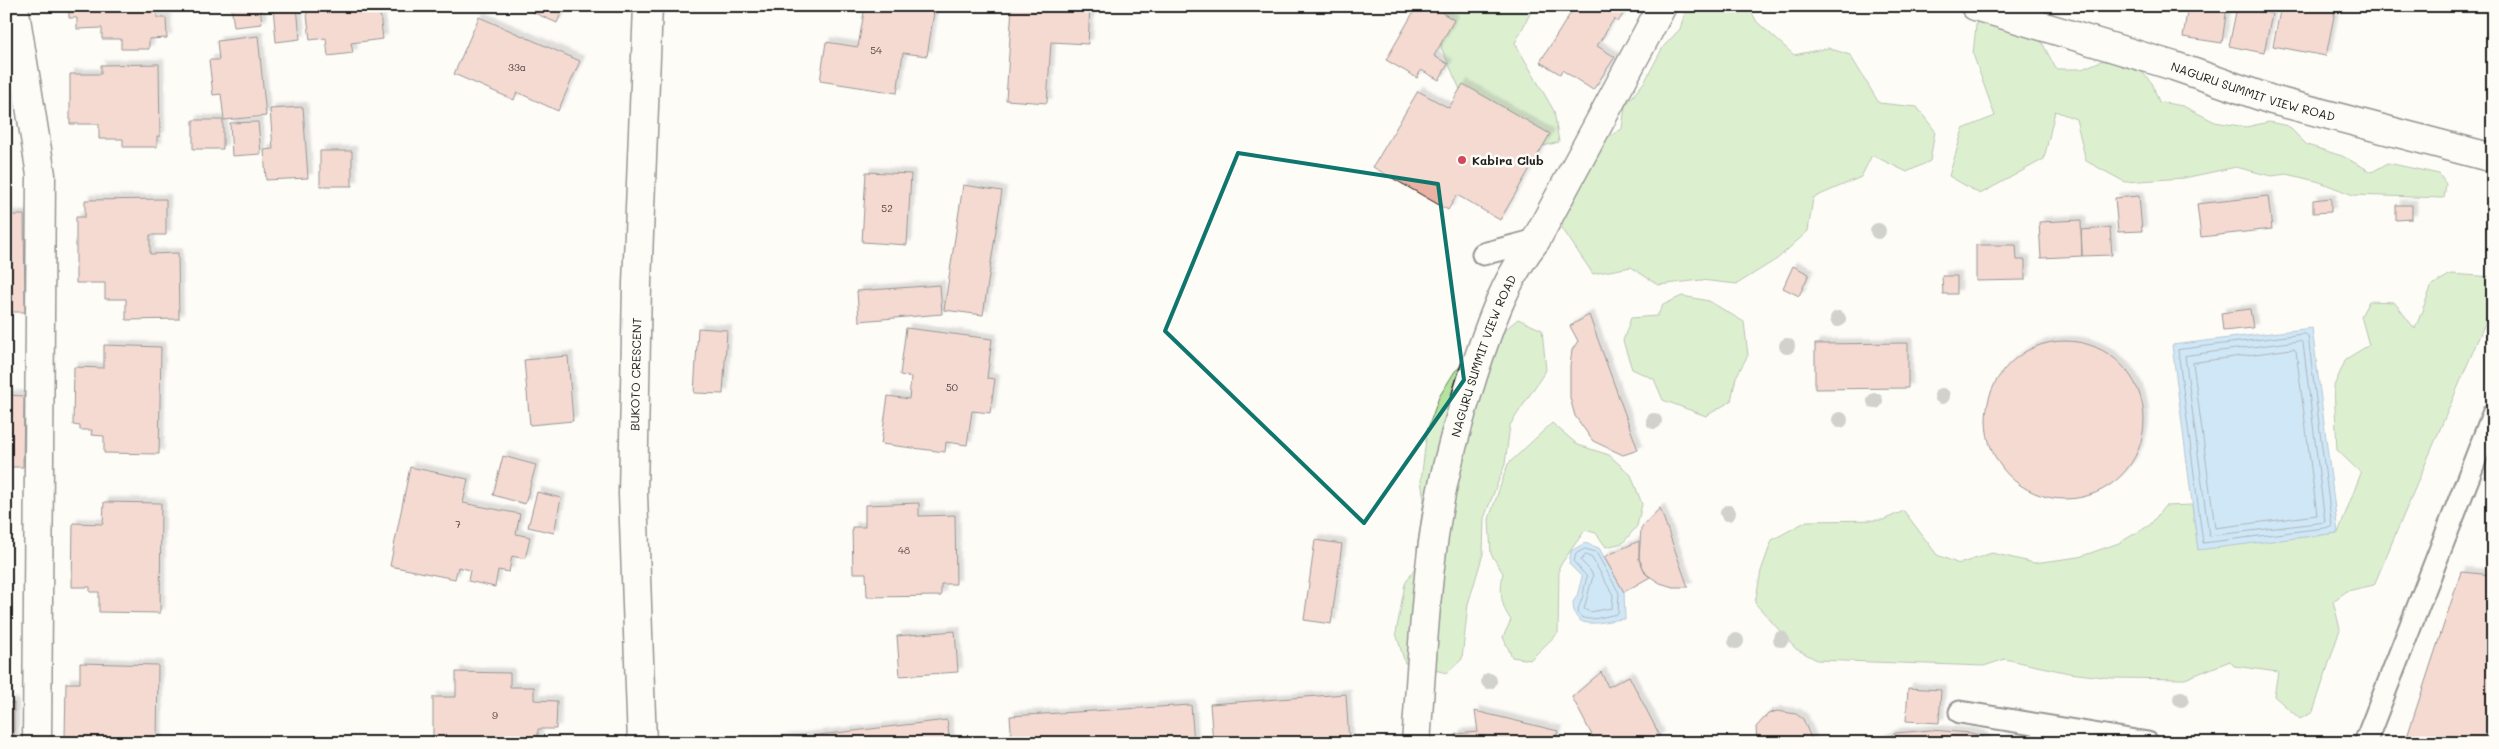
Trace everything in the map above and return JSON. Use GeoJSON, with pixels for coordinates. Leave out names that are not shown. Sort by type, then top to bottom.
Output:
{"type":"FeatureCollection","features":[{"type":"Feature","properties":{"kind":"street"},"geometry":{"type":"LineString","coordinates":[[14,6],[41,175],[38,743]]}},
{"type":"Feature","properties":{"kind":"street","name":"BUKOTO CRESCENT"},"geometry":{"type":"LineString","coordinates":[[642,743],[633,494],[648,6]]}},
{"type":"Feature","properties":{"kind":"street","name":"NAGURU SUMMIT VIEW ROAD"},"geometry":{"type":"LineString","coordinates":[[1416,743],[1429,586],[1439,504],[1464,406],[1490,321],[1522,257],[1536,240],[1662,6]]}},
{"type":"Feature","properties":{"kind":"street","name":"NAGURU SUMMIT VIEW ROAD"},"geometry":{"type":"LineString","coordinates":[[1975,6],[2023,12],[2272,100],[2493,158]]}},
{"type":"Feature","properties":{"kind":"lane"},"geometry":{"type":"LineString","coordinates":[[1483,254],[1536,240]]}},
{"type":"Feature","properties":{"kind":"lane"},"geometry":{"type":"LineString","coordinates":[[2365,743],[2493,414]]}},
{"type":"Feature","properties":{"kind":"lane"},"geometry":{"type":"LineString","coordinates":[[1960,712],[2148,743]]}},
{"type":"Feature","properties":{"kind":"highlighted area"},"geometry":{"type":"Polygon","coordinates":[[[1238,153],[1438,184],[1464,380],[1364,523],[1165,331],[1238,153]]]}},
{"type":"Feature","properties":{"kind":"green space"},"geometry":{"type":"Polygon","coordinates":[[[1443,6],[1534,6],[1515,43],[1554,111],[1559,142],[1520,152],[1476,125],[1441,47],[1443,6]]]}},
{"type":"Feature","properties":{"kind":"green space"},"geometry":{"type":"Polygon","coordinates":[[[1687,6],[1748,6],[1757,22],[1794,55],[1828,48],[1850,55],[1879,103],[1917,107],[1935,131],[1930,161],[1907,172],[1872,155],[1861,177],[1813,198],[1808,231],[1777,259],[1737,284],[1701,280],[1658,285],[1631,267],[1593,274],[1562,228],[1567,161],[1622,129],[1625,106],[1645,81],[1663,47],[1680,29],[1687,6]]]}},
{"type":"Feature","properties":{"kind":"green space"},"geometry":{"type":"Polygon","coordinates":[[[1977,16],[2037,33],[2056,69],[2082,69],[2111,57],[2132,61],[2152,83],[2159,102],[2183,106],[2215,122],[2246,127],[2269,122],[2288,126],[2307,145],[2342,156],[2372,172],[2388,163],[2439,174],[2446,184],[2444,198],[2353,195],[2320,182],[2287,174],[2271,176],[2236,167],[2184,178],[2125,182],[2086,161],[2076,119],[2055,111],[2044,159],[1980,194],[1949,176],[1963,129],[1995,116],[1973,54],[1977,16]]]}},
{"type":"Feature","properties":{"kind":"green space"},"geometry":{"type":"Polygon","coordinates":[[[2451,274],[2493,277],[2493,304],[2374,585],[2347,591],[2333,601],[2340,629],[2313,712],[2300,719],[2274,696],[2278,672],[2234,666],[2230,661],[2185,679],[2112,678],[2069,673],[2005,659],[1984,666],[1817,660],[1796,649],[1755,603],[1761,571],[1772,540],[1807,521],[1883,520],[1904,511],[1937,555],[1959,564],[1992,553],[2034,563],[2079,557],[2119,543],[2150,525],[2165,506],[2192,505],[2198,549],[2338,533],[2361,473],[2337,450],[2334,386],[2346,359],[2369,345],[2361,316],[2369,301],[2394,302],[2415,329],[2432,285],[2451,274]]]}},
{"type":"Feature","properties":{"kind":"green space"},"geometry":{"type":"Polygon","coordinates":[[[1682,296],[1709,301],[1744,322],[1748,355],[1736,377],[1731,401],[1706,416],[1663,400],[1654,379],[1632,369],[1623,341],[1631,318],[1657,316],[1663,305],[1682,296]]]}},
{"type":"Feature","properties":{"kind":"green space"},"geometry":{"type":"Polygon","coordinates":[[[1518,319],[1542,330],[1546,370],[1510,425],[1505,464],[1484,518],[1483,554],[1468,604],[1462,659],[1447,673],[1405,663],[1396,633],[1405,584],[1418,562],[1417,548],[1424,499],[1421,481],[1427,431],[1439,397],[1455,371],[1518,319]]]}},
{"type":"Feature","properties":{"kind":"green space"},"geometry":{"type":"Polygon","coordinates":[[[1552,423],[1578,445],[1609,455],[1631,475],[1642,504],[1637,526],[1623,543],[1606,547],[1596,533],[1585,530],[1559,567],[1558,633],[1530,660],[1512,657],[1503,637],[1511,620],[1502,598],[1503,573],[1491,554],[1489,519],[1508,464],[1552,423]]]}},
{"type":"Feature","properties":{"kind":"water"},"geometry":{"type":"Polygon","coordinates":[[[2312,328],[2338,533],[2198,550],[2172,345],[2312,328]]]}},
{"type":"Feature","properties":{"kind":"water"},"geometry":{"type":"Polygon","coordinates":[[[1585,543],[1599,548],[1624,592],[1625,619],[1591,623],[1578,619],[1574,612],[1573,602],[1577,596],[1582,577],[1569,564],[1571,551],[1585,543]]]}},
{"type":"Feature","properties":{"kind":"building"},"geometry":{"type":"Polygon","coordinates":[[[69,6],[157,6],[157,18],[166,18],[167,38],[149,39],[149,49],[121,49],[121,39],[102,39],[102,28],[77,29],[77,18],[69,18],[69,6]]]}},
{"type":"Feature","properties":{"kind":"building"},"geometry":{"type":"Polygon","coordinates":[[[231,6],[260,6],[262,24],[234,27],[231,6]]]}},
{"type":"Feature","properties":{"kind":"building"},"geometry":{"type":"Polygon","coordinates":[[[273,6],[297,6],[300,39],[276,42],[273,6]]]}},
{"type":"Feature","properties":{"kind":"building"},"geometry":{"type":"Polygon","coordinates":[[[306,6],[379,6],[383,39],[351,43],[353,53],[328,56],[326,38],[310,40],[306,6]]]}},
{"type":"Feature","properties":{"kind":"building"},"geometry":{"type":"Polygon","coordinates":[[[519,6],[564,6],[557,23],[519,6]]]}},
{"type":"Feature","properties":{"kind":"building"},"geometry":{"type":"Polygon","coordinates":[[[865,6],[935,6],[927,56],[903,53],[897,93],[820,81],[826,42],[858,47],[865,6]]]}},
{"type":"Feature","properties":{"kind":"building"},"geometry":{"type":"Polygon","coordinates":[[[1012,6],[1090,6],[1088,44],[1051,42],[1047,103],[1006,100],[1012,6]]]}},
{"type":"Feature","properties":{"kind":"building"},"geometry":{"type":"Polygon","coordinates":[[[1417,6],[1431,6],[1454,20],[1434,56],[1448,64],[1439,80],[1421,70],[1417,78],[1386,60],[1417,6]]]}},
{"type":"Feature","properties":{"kind":"building"},"geometry":{"type":"Polygon","coordinates":[[[1575,6],[1628,6],[1618,22],[1614,19],[1597,46],[1615,57],[1593,90],[1562,70],[1560,74],[1540,62],[1575,6]]]}},
{"type":"Feature","properties":{"kind":"building"},"geometry":{"type":"Polygon","coordinates":[[[2188,6],[2227,6],[2222,43],[2183,37],[2188,6]]]}},
{"type":"Feature","properties":{"kind":"building"},"geometry":{"type":"Polygon","coordinates":[[[2281,6],[2336,6],[2326,56],[2273,46],[2281,6]]]}},
{"type":"Feature","properties":{"kind":"building"},"geometry":{"type":"Polygon","coordinates":[[[2237,7],[2272,14],[2264,53],[2229,46],[2237,7]]]}},
{"type":"Feature","properties":{"kind":"building"},"geometry":{"type":"Polygon","coordinates":[[[479,17],[580,61],[558,111],[517,92],[514,100],[454,74],[479,17]]]}},
{"type":"Feature","properties":{"kind":"building"},"geometry":{"type":"Polygon","coordinates":[[[258,36],[266,116],[224,120],[221,94],[213,95],[209,60],[219,60],[217,41],[258,36]]]}},
{"type":"Feature","properties":{"kind":"building"},"geometry":{"type":"Polygon","coordinates":[[[159,64],[160,136],[157,136],[157,147],[123,147],[123,139],[99,139],[99,124],[70,124],[70,74],[101,74],[101,65],[159,64]]]}},
{"type":"Feature","properties":{"kind":"building"},"geometry":{"type":"Polygon","coordinates":[[[1463,84],[1550,134],[1500,220],[1457,195],[1448,210],[1373,167],[1418,91],[1449,108],[1463,84]]]}},
{"type":"Feature","properties":{"kind":"building"},"geometry":{"type":"Polygon","coordinates":[[[303,107],[308,178],[266,180],[264,150],[273,149],[270,109],[303,107]]]}},
{"type":"Feature","properties":{"kind":"building"},"geometry":{"type":"Polygon","coordinates":[[[193,120],[223,120],[223,149],[193,149],[193,120]]]}},
{"type":"Feature","properties":{"kind":"building"},"geometry":{"type":"Polygon","coordinates":[[[258,122],[261,154],[232,156],[230,123],[258,122]]]}},
{"type":"Feature","properties":{"kind":"building"},"geometry":{"type":"Polygon","coordinates":[[[320,151],[352,151],[352,186],[320,186],[320,151]]]}},
{"type":"Feature","properties":{"kind":"building"},"geometry":{"type":"Polygon","coordinates":[[[866,172],[911,174],[907,245],[862,242],[866,172]]]}},
{"type":"Feature","properties":{"kind":"building"},"geometry":{"type":"Polygon","coordinates":[[[963,185],[1002,191],[983,315],[944,310],[963,185]]]}},
{"type":"Feature","properties":{"kind":"building"},"geometry":{"type":"Polygon","coordinates":[[[2139,196],[2142,231],[2118,232],[2115,198],[2139,196]]]}},
{"type":"Feature","properties":{"kind":"building"},"geometry":{"type":"Polygon","coordinates":[[[2268,196],[2272,229],[2201,237],[2197,204],[2268,196]]]}},
{"type":"Feature","properties":{"kind":"building"},"geometry":{"type":"Polygon","coordinates":[[[2331,198],[2331,212],[2313,213],[2313,200],[2331,198]]]}},
{"type":"Feature","properties":{"kind":"building"},"geometry":{"type":"Polygon","coordinates":[[[166,199],[166,235],[150,235],[150,254],[178,253],[179,319],[126,320],[126,299],[105,299],[105,283],[76,283],[76,217],[85,217],[85,200],[166,199]]]}},
{"type":"Feature","properties":{"kind":"building"},"geometry":{"type":"Polygon","coordinates":[[[2396,205],[2412,205],[2412,219],[2396,220],[2396,205]]]}},
{"type":"Feature","properties":{"kind":"building"},"geometry":{"type":"Polygon","coordinates":[[[6,215],[24,215],[25,312],[6,312],[6,215]]]}},
{"type":"Feature","properties":{"kind":"building"},"geometry":{"type":"Polygon","coordinates":[[[2081,220],[2082,256],[2041,258],[2039,222],[2081,220]]]}},
{"type":"Feature","properties":{"kind":"building"},"geometry":{"type":"Polygon","coordinates":[[[2110,228],[2112,255],[2082,256],[2081,230],[2110,228]]]}},
{"type":"Feature","properties":{"kind":"building"},"geometry":{"type":"Polygon","coordinates":[[[1976,245],[2016,245],[2017,260],[2025,260],[2025,280],[1976,281],[1976,245]]]}},
{"type":"Feature","properties":{"kind":"building"},"geometry":{"type":"Polygon","coordinates":[[[1793,266],[1809,274],[1799,296],[1783,288],[1793,266]]]}},
{"type":"Feature","properties":{"kind":"building"},"geometry":{"type":"Polygon","coordinates":[[[1942,276],[1957,276],[1957,294],[1943,294],[1942,276]]]}},
{"type":"Feature","properties":{"kind":"building"},"geometry":{"type":"Polygon","coordinates":[[[940,285],[942,314],[859,321],[857,291],[940,285]]]}},
{"type":"Feature","properties":{"kind":"building"},"geometry":{"type":"Polygon","coordinates":[[[2250,309],[2253,328],[2223,331],[2221,313],[2250,309]]]}},
{"type":"Feature","properties":{"kind":"building"},"geometry":{"type":"Polygon","coordinates":[[[1589,315],[1638,450],[1623,455],[1593,441],[1575,416],[1570,398],[1572,350],[1578,341],[1570,326],[1589,315]]]}},
{"type":"Feature","properties":{"kind":"building"},"geometry":{"type":"Polygon","coordinates":[[[698,328],[727,330],[723,394],[694,393],[698,328]]]}},
{"type":"Feature","properties":{"kind":"building"},"geometry":{"type":"Polygon","coordinates":[[[906,328],[992,339],[987,378],[995,379],[990,413],[972,411],[967,445],[946,442],[945,452],[881,444],[888,396],[909,399],[911,377],[900,375],[906,328]]]}},
{"type":"Feature","properties":{"kind":"building"},"geometry":{"type":"Polygon","coordinates":[[[2065,341],[2095,347],[2121,364],[2138,390],[2144,420],[2138,450],[2121,476],[2095,493],[2065,499],[2035,493],[2009,476],[1992,450],[1986,420],[1992,390],[2009,364],[2035,347],[2065,341]]]}},
{"type":"Feature","properties":{"kind":"building"},"geometry":{"type":"Polygon","coordinates":[[[1908,343],[1908,388],[1815,389],[1815,344],[1908,343]]]}},
{"type":"Feature","properties":{"kind":"building"},"geometry":{"type":"Polygon","coordinates":[[[104,345],[161,347],[159,454],[104,453],[104,436],[91,435],[92,430],[80,430],[80,426],[73,425],[74,367],[104,368],[104,345]]]}},
{"type":"Feature","properties":{"kind":"building"},"geometry":{"type":"Polygon","coordinates":[[[568,356],[573,421],[530,425],[524,360],[568,356]]]}},
{"type":"Feature","properties":{"kind":"building"},"geometry":{"type":"Polygon","coordinates":[[[6,395],[24,396],[23,467],[6,467],[6,395]]]}},
{"type":"Feature","properties":{"kind":"building"},"geometry":{"type":"Polygon","coordinates":[[[503,456],[536,465],[525,504],[493,495],[503,456]]]}},
{"type":"Feature","properties":{"kind":"building"},"geometry":{"type":"Polygon","coordinates":[[[410,467],[468,479],[463,503],[520,514],[516,534],[530,537],[525,559],[512,556],[509,572],[498,570],[495,587],[468,581],[470,570],[458,567],[455,579],[390,566],[410,467]]]}},
{"type":"Feature","properties":{"kind":"building"},"geometry":{"type":"Polygon","coordinates":[[[537,492],[561,498],[554,533],[528,527],[537,492]]]}},
{"type":"Feature","properties":{"kind":"building"},"geometry":{"type":"Polygon","coordinates":[[[104,502],[161,503],[160,613],[99,612],[99,592],[90,592],[90,587],[72,587],[73,523],[103,524],[104,502]]]}},
{"type":"Feature","properties":{"kind":"building"},"geometry":{"type":"Polygon","coordinates":[[[919,503],[919,516],[955,515],[956,584],[941,584],[941,596],[867,597],[866,573],[853,573],[852,527],[865,527],[865,505],[919,503]]]}},
{"type":"Feature","properties":{"kind":"building"},"geometry":{"type":"Polygon","coordinates":[[[1660,508],[1688,587],[1673,587],[1660,583],[1646,574],[1639,559],[1641,528],[1660,508]]]}},
{"type":"Feature","properties":{"kind":"building"},"geometry":{"type":"Polygon","coordinates":[[[1315,540],[1342,544],[1331,624],[1304,620],[1315,540]]]}},
{"type":"Feature","properties":{"kind":"building"},"geometry":{"type":"Polygon","coordinates":[[[1639,541],[1639,559],[1646,574],[1650,577],[1624,592],[1604,557],[1639,541]]]}},
{"type":"Feature","properties":{"kind":"building"},"geometry":{"type":"Polygon","coordinates":[[[2461,572],[2493,575],[2493,743],[2405,743],[2461,572]]]}},
{"type":"Feature","properties":{"kind":"building"},"geometry":{"type":"Polygon","coordinates":[[[955,631],[958,672],[900,676],[897,636],[955,631]]]}},
{"type":"Feature","properties":{"kind":"building"},"geometry":{"type":"Polygon","coordinates":[[[80,663],[158,665],[157,743],[74,743],[74,739],[65,739],[66,683],[80,683],[80,663]]]}},
{"type":"Feature","properties":{"kind":"building"},"geometry":{"type":"Polygon","coordinates":[[[456,672],[510,673],[510,687],[534,687],[534,700],[557,701],[556,729],[538,729],[538,743],[460,743],[460,739],[433,738],[433,697],[456,697],[456,672]]]}},
{"type":"Feature","properties":{"kind":"building"},"geometry":{"type":"Polygon","coordinates":[[[1601,672],[1608,687],[1629,676],[1660,736],[1647,743],[1596,743],[1572,697],[1601,672]]]}},
{"type":"Feature","properties":{"kind":"building"},"geometry":{"type":"Polygon","coordinates":[[[1908,688],[1941,690],[1939,723],[1906,721],[1908,688]]]}},
{"type":"Feature","properties":{"kind":"building"},"geometry":{"type":"Polygon","coordinates":[[[1346,694],[1349,743],[1213,743],[1210,704],[1346,694]]]}},
{"type":"Feature","properties":{"kind":"building"},"geometry":{"type":"Polygon","coordinates":[[[6,703],[14,703],[14,743],[6,743],[6,703]]]}},
{"type":"Feature","properties":{"kind":"building"},"geometry":{"type":"Polygon","coordinates":[[[1191,705],[1194,743],[1012,743],[1010,716],[1191,705]]]}},
{"type":"Feature","properties":{"kind":"building"},"geometry":{"type":"Polygon","coordinates":[[[1475,711],[1558,731],[1554,743],[1455,743],[1456,734],[1478,732],[1475,711]]]}},
{"type":"Feature","properties":{"kind":"building"},"geometry":{"type":"Polygon","coordinates":[[[1777,711],[1796,714],[1803,719],[1813,743],[1757,743],[1756,727],[1768,714],[1777,711]]]}},
{"type":"Feature","properties":{"kind":"building"},"geometry":{"type":"Polygon","coordinates":[[[947,720],[950,743],[751,743],[947,720]]]}},
{"type":"Feature","properties":{"kind":"building"},"geometry":{"type":"Polygon","coordinates":[[[1930,730],[1971,733],[1981,736],[1987,743],[1874,743],[1896,733],[1930,730]]]}},
{"type":"Feature","properties":{"kind":"place","name":"Kabira Club"},"geometry":{"type":"Point","coordinates":[1462,160]}}]}
